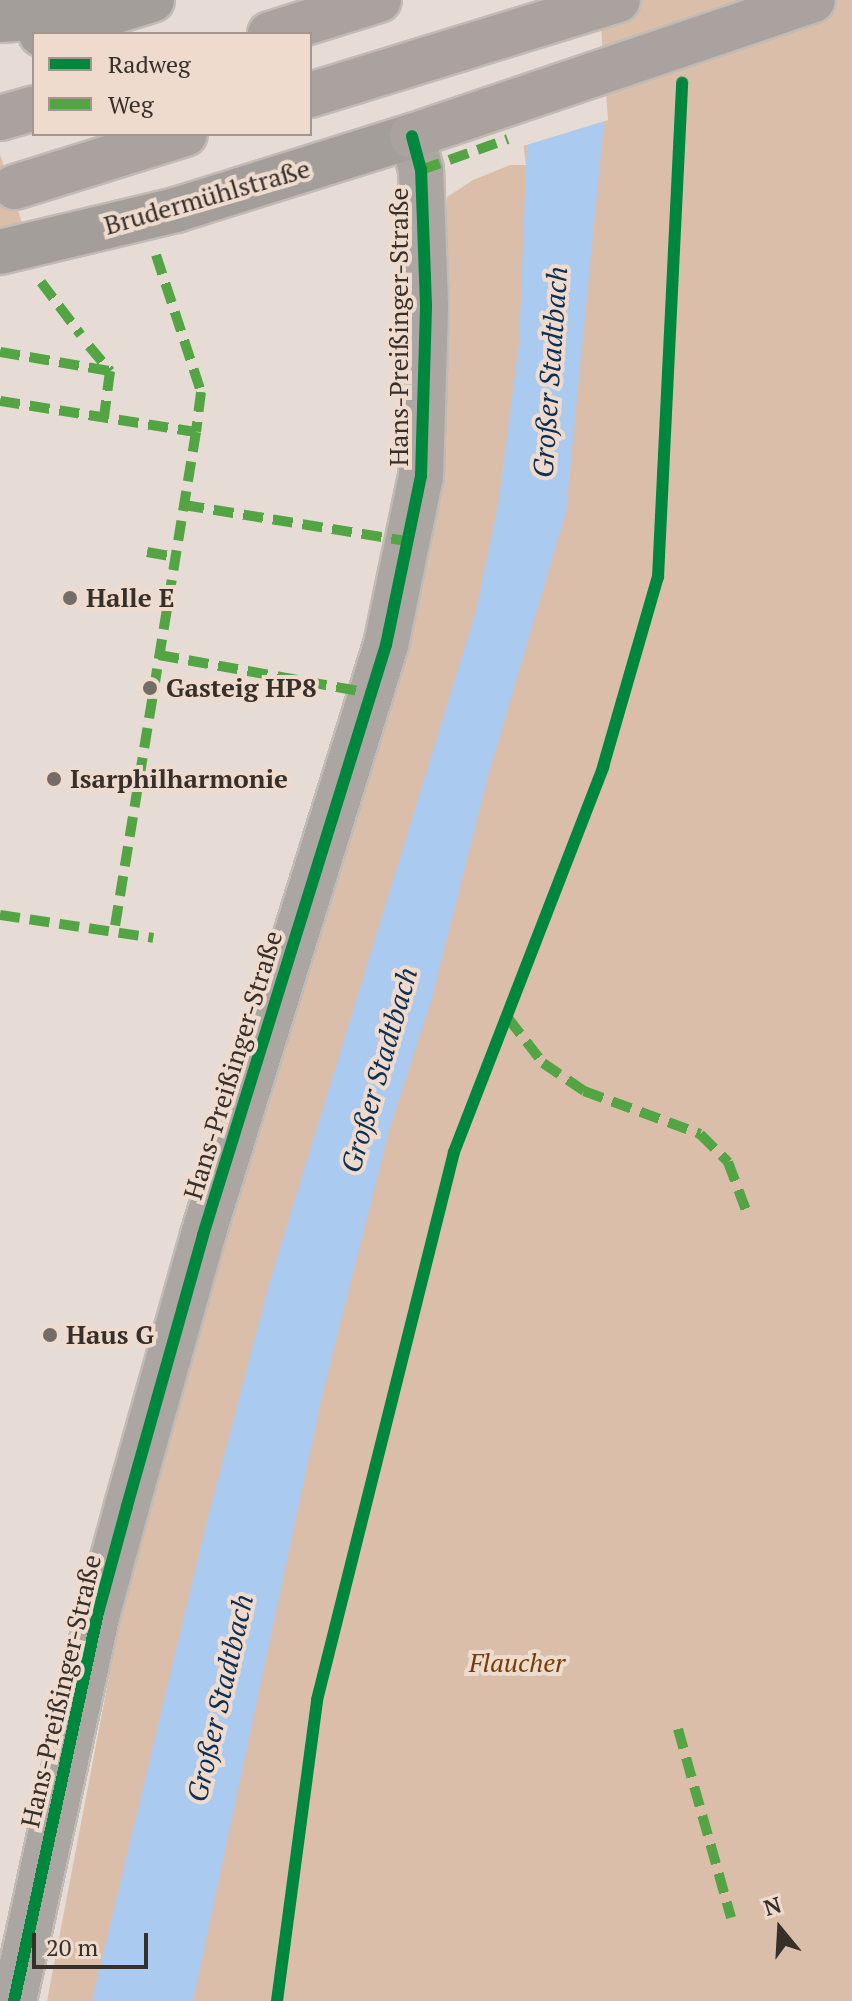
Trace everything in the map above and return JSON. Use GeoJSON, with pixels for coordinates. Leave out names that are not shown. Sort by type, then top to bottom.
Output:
{"type":"FeatureCollection","features":[{"type":"Feature","properties":{"kind":"highway"},"geometry":{"type":"LineString","coordinates":[[276,32],[379,0]]}},
{"type":"Feature","properties":{"kind":"highway"},"geometry":{"type":"LineString","coordinates":[[412,136],[813,0]]}},
{"type":"Feature","properties":{"kind":"highway"},"geometry":{"type":"LineString","coordinates":[[312,94],[610,2]]}},
{"type":"Feature","properties":{"kind":"highway"},"geometry":{"type":"LineString","coordinates":[[0,118],[32,109]]}},
{"type":"Feature","properties":{"kind":"highway"},"geometry":{"type":"LineString","coordinates":[[15,187],[179,136]]}},
{"type":"Feature","properties":{"kind":"main road"},"geometry":{"type":"LineString","coordinates":[[48,32],[152,0]]}},
{"type":"Feature","properties":{"kind":"main road"},"geometry":{"type":"LineString","coordinates":[[0,20],[111,13]]}},
{"type":"Feature","properties":{"kind":"main road"},"geometry":{"type":"LineString","coordinates":[[0,46],[32,37]]}},
{"type":"Feature","properties":{"kind":"main road","name":"Brudermühlstraße"},"geometry":{"type":"LineString","coordinates":[[0,252],[176,210],[412,136]]}},
{"type":"Feature","properties":{"kind":"street","name":"Hans-Preißinger-Straße"},"geometry":{"type":"LineString","coordinates":[[14,2001],[127,1506],[203,1235],[386,645],[421,476],[426,305],[421,170],[412,136]]}},
{"type":"Feature","properties":{"kind":"green space","name":"Flaucher"},"geometry":{"type":"Polygon","coordinates":[[[504,0],[852,0],[852,2001],[47,2001],[120,1619],[174,1398],[258,1104],[329,905],[423,587],[446,452],[447,197],[473,180],[510,165],[526,165],[504,0]]]}},
{"type":"Feature","properties":{"kind":"green space"},"geometry":{"type":"Polygon","coordinates":[[[0,154],[23,226],[0,227],[0,154]]]}},
{"type":"Feature","properties":{"kind":"water","name":"Großer Stadtbach"},"geometry":{"type":"Polygon","coordinates":[[[504,0],[595,0],[604,122],[566,512],[487,780],[432,998],[389,1131],[322,1396],[193,2001],[92,2001],[206,1525],[270,1281],[476,611],[498,505],[519,344],[527,145],[504,0]]]}},
{"type":"Feature","properties":{"kind":"pier"},"geometry":{"type":"Polygon","coordinates":[[[500,0],[599,0],[608,120],[523,146],[500,0]]]}},
{"type":"Feature","properties":{"kind":"marked path"},"geometry":{"type":"LineString","coordinates":[[421,170],[508,139]]}},
{"type":"Feature","properties":{"kind":"marked path"},"geometry":{"type":"LineString","coordinates":[[156,255],[201,392],[196,432]]}},
{"type":"Feature","properties":{"kind":"marked path"},"geometry":{"type":"LineString","coordinates":[[41,282],[81,335]]}},
{"type":"Feature","properties":{"kind":"marked path"},"geometry":{"type":"LineString","coordinates":[[89,346],[110,371],[104,417]]}},
{"type":"Feature","properties":{"kind":"marked path"},"geometry":{"type":"LineString","coordinates":[[0,352],[110,371]]}},
{"type":"Feature","properties":{"kind":"marked path"},"geometry":{"type":"LineString","coordinates":[[0,401],[196,432],[114,932]]}},
{"type":"Feature","properties":{"kind":"marked path"},"geometry":{"type":"LineString","coordinates":[[184,505],[407,541]]}},
{"type":"Feature","properties":{"kind":"marked path"},"geometry":{"type":"LineString","coordinates":[[147,552],[175,557]]}},
{"type":"Feature","properties":{"kind":"marked path"},"geometry":{"type":"LineString","coordinates":[[159,655],[371,693]]}},
{"type":"Feature","properties":{"kind":"marked path"},"geometry":{"type":"LineString","coordinates":[[0,915],[153,938]]}},
{"type":"Feature","properties":{"kind":"marked path"},"geometry":{"type":"LineString","coordinates":[[508,1018],[543,1063],[584,1091],[700,1134],[728,1162],[747,1213]]}},
{"type":"Feature","properties":{"kind":"marked path"},"geometry":{"type":"LineString","coordinates":[[678,1729],[731,1918]]}},
{"type":"Feature","properties":{"kind":"cycle path"},"geometry":{"type":"LineString","coordinates":[[277,2001],[317,1700],[454,1152],[603,767],[658,577],[682,83]]}},
{"type":"Feature","properties":{"kind":"cycle path"},"geometry":{"type":"LineString","coordinates":[[14,2001],[98,1613],[127,1506],[203,1235],[386,645],[421,476],[426,305],[421,170],[412,136]]}},
{"type":"Feature","properties":{"kind":"place","name":"Halle E"},"geometry":{"type":"Point","coordinates":[70,598]}},
{"type":"Feature","properties":{"kind":"place","name":"Gasteig HP8"},"geometry":{"type":"Point","coordinates":[150,688]}},
{"type":"Feature","properties":{"kind":"place","name":"Isarphilharmonie"},"geometry":{"type":"Point","coordinates":[54,779]}},
{"type":"Feature","properties":{"kind":"place","name":"Haus G"},"geometry":{"type":"Point","coordinates":[50,1335]}}]}
